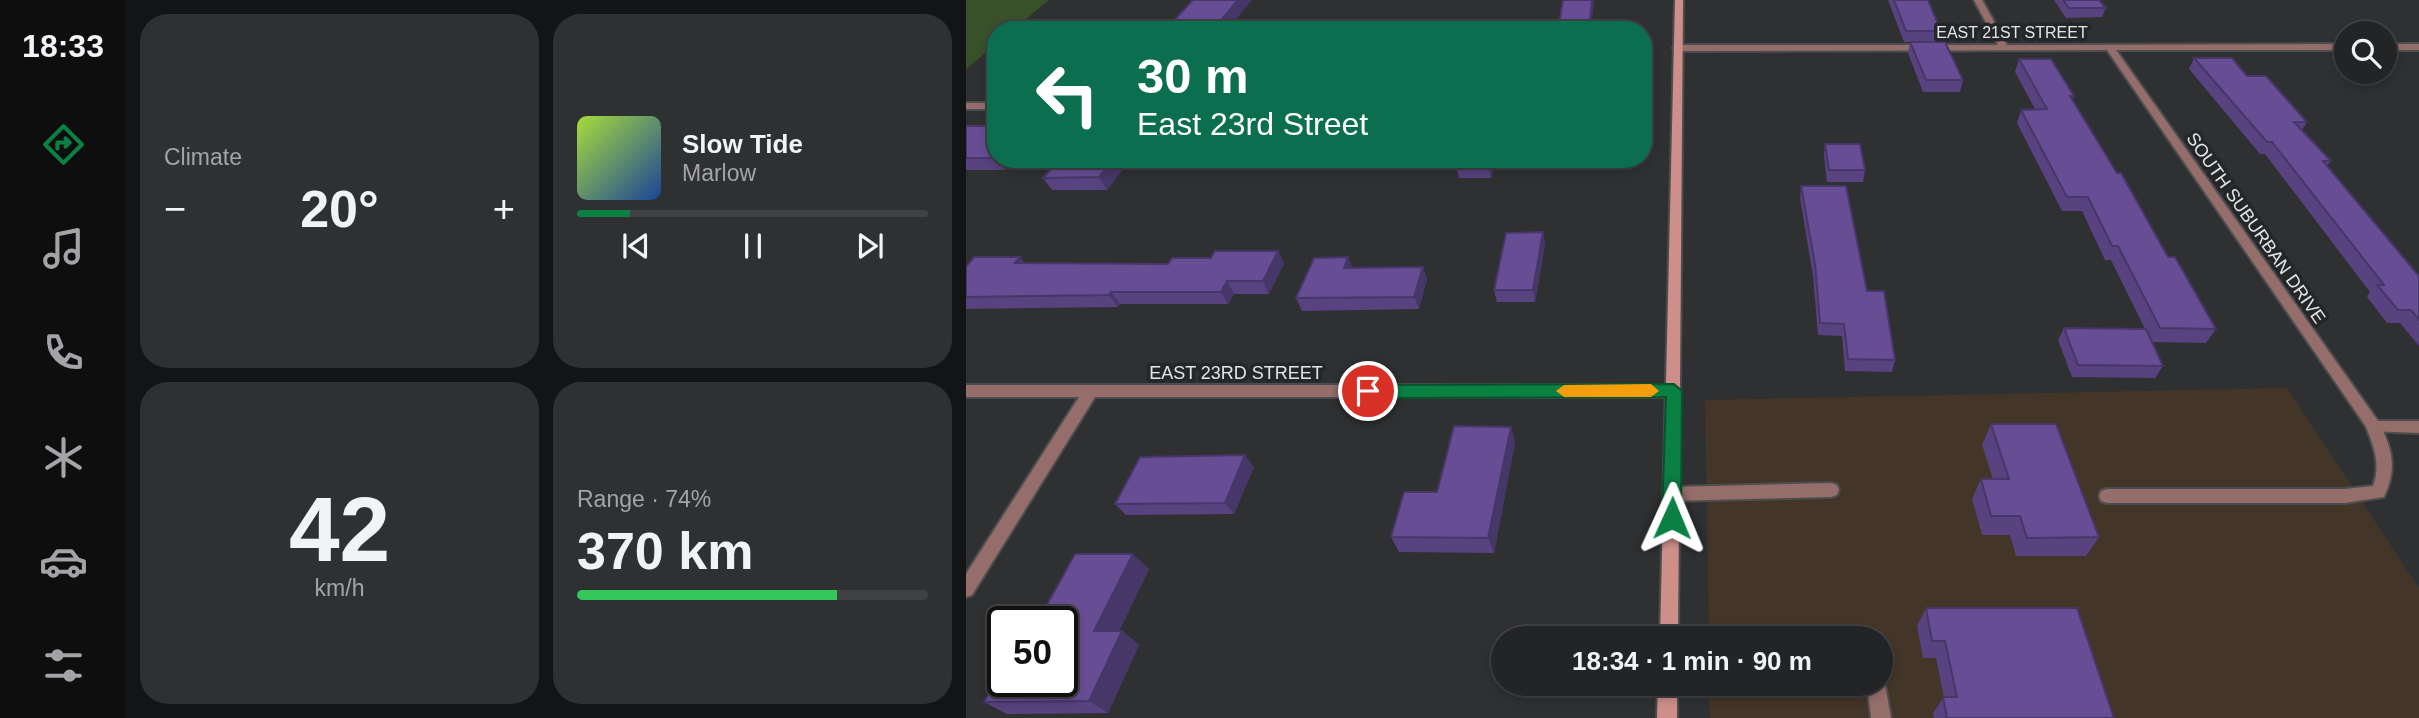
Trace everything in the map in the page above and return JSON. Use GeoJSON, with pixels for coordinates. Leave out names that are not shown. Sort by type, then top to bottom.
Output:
{"type":"FeatureCollection","features":[{"type":"Feature","properties":{"kind":"main road"},"geometry":{"type":"LineString","coordinates":[[1669,626],[1679,0]]}},
{"type":"Feature","properties":{"kind":"main road"},"geometry":{"type":"LineString","coordinates":[[1667,718],[1668,696]]}},
{"type":"Feature","properties":{"kind":"street"},"geometry":{"type":"LineString","coordinates":[[1978,0],[2004,47]]}},
{"type":"Feature","properties":{"kind":"street","name":"EAST 21ST STREET"},"geometry":{"type":"LineString","coordinates":[[1678,48],[2334,47]]}},
{"type":"Feature","properties":{"kind":"street"},"geometry":{"type":"LineString","coordinates":[[2397,47],[2419,47]]}},
{"type":"Feature","properties":{"kind":"street","name":"SOUTH SUBURBAN DRIVE"},"geometry":{"type":"LineString","coordinates":[[2107,496],[2345,496],[2378,492],[2386,477],[2385,455],[2374,427],[2110,48]]}},
{"type":"Feature","properties":{"kind":"street"},"geometry":{"type":"LineString","coordinates":[[966,106],[987,106]]}},
{"type":"Feature","properties":{"kind":"street","name":"EAST 23RD STREET"},"geometry":{"type":"LineString","coordinates":[[966,391],[1674,391]]}},
{"type":"Feature","properties":{"kind":"street"},"geometry":{"type":"LineString","coordinates":[[966,589],[1090,392]]}},
{"type":"Feature","properties":{"kind":"street"},"geometry":{"type":"LineString","coordinates":[[2374,427],[2419,427]]}},
{"type":"Feature","properties":{"kind":"street"},"geometry":{"type":"LineString","coordinates":[[1672,494],[1831,490]]}},
{"type":"Feature","properties":{"kind":"street"},"geometry":{"type":"LineString","coordinates":[[1878,696],[1881,718]]}},
{"type":"Feature","properties":{"kind":"shaded area"},"geometry":{"type":"Polygon","coordinates":[[[2287,388],[2419,588],[2419,718],[1710,718],[1709,696],[1893,696],[1893,626],[1709,626],[1705,400],[2287,388]]]}},
{"type":"Feature","properties":{"kind":"green space"},"geometry":{"type":"Polygon","coordinates":[[[966,0],[1049,0],[1024,21],[987,21],[987,52],[966,69],[966,0]]]}},
{"type":"Feature","properties":{"kind":"building"},"geometry":{"type":"Polygon","coordinates":[[[1193,0],[1238,0],[1220,21],[1173,21],[1193,0]]]}},
{"type":"Feature","properties":{"kind":"building"},"geometry":{"type":"Polygon","coordinates":[[[1563,0],[1592,0],[1590,21],[1560,21],[1563,0]]]}},
{"type":"Feature","properties":{"kind":"building"},"geometry":{"type":"Polygon","coordinates":[[[1894,0],[1928,0],[1941,31],[1906,31],[1894,0]]]}},
{"type":"Feature","properties":{"kind":"building"},"geometry":{"type":"Polygon","coordinates":[[[2063,0],[2099,0],[2106,8],[2069,8],[2063,0]]]}},
{"type":"Feature","properties":{"kind":"building"},"geometry":{"type":"Polygon","coordinates":[[[1910,42],[1945,42],[1963,80],[1926,80],[1910,42]]]}},
{"type":"Feature","properties":{"kind":"building"},"geometry":{"type":"Polygon","coordinates":[[[2194,58],[2232,58],[2247,76],[2266,76],[2307,122],[2294,122],[2331,161],[2323,161],[2419,276],[2419,320],[2411,310],[2398,310],[2377,285],[2384,285],[2272,142],[2267,142],[2194,58]]]}},
{"type":"Feature","properties":{"kind":"building"},"geometry":{"type":"Polygon","coordinates":[[[2019,59],[2051,59],[2074,96],[2070,96],[2117,173],[2121,173],[2168,257],[2175,257],[2216,329],[2160,328],[2118,246],[2112,246],[2088,197],[2067,197],[2021,110],[2047,109],[2019,59]]]}},
{"type":"Feature","properties":{"kind":"building"},"geometry":{"type":"Polygon","coordinates":[[[966,126],[987,126],[987,158],[966,158],[966,126]]]}},
{"type":"Feature","properties":{"kind":"building"},"geometry":{"type":"Polygon","coordinates":[[[1825,144],[1860,144],[1865,170],[1829,170],[1825,144]]]}},
{"type":"Feature","properties":{"kind":"building"},"geometry":{"type":"Polygon","coordinates":[[[1052,168],[1106,168],[1099,177],[1043,178],[1052,168]]]}},
{"type":"Feature","properties":{"kind":"building"},"geometry":{"type":"Polygon","coordinates":[[[1801,186],[1846,186],[1867,291],[1884,291],[1895,360],[1848,359],[1844,324],[1820,323],[1815,264],[1801,186]]]}},
{"type":"Feature","properties":{"kind":"building"},"geometry":{"type":"Polygon","coordinates":[[[1543,232],[1533,290],[1494,290],[1506,233],[1543,232]]]}},
{"type":"Feature","properties":{"kind":"building"},"geometry":{"type":"Polygon","coordinates":[[[1215,251],[1278,251],[1263,281],[1227,281],[1221,292],[1111,292],[1109,295],[966,297],[966,267],[974,257],[1020,257],[1015,263],[1168,264],[1172,258],[1211,258],[1215,251]]]}},
{"type":"Feature","properties":{"kind":"building"},"geometry":{"type":"Polygon","coordinates":[[[1348,257],[1344,268],[1423,267],[1414,297],[1296,298],[1314,258],[1348,257]]]}},
{"type":"Feature","properties":{"kind":"building"},"geometry":{"type":"Polygon","coordinates":[[[2064,328],[2146,329],[2163,366],[2078,365],[2064,328]]]}},
{"type":"Feature","properties":{"kind":"building"},"geometry":{"type":"Polygon","coordinates":[[[1991,424],[2056,424],[2099,537],[2027,538],[2020,516],[1991,516],[1981,479],[2009,479],[1991,424]]]}},
{"type":"Feature","properties":{"kind":"building"},"geometry":{"type":"Polygon","coordinates":[[[1454,426],[1511,427],[1488,538],[1391,537],[1404,492],[1437,492],[1454,426]]]}},
{"type":"Feature","properties":{"kind":"building"},"geometry":{"type":"Polygon","coordinates":[[[1245,455],[1225,503],[1115,504],[1140,457],[1245,455]]]}},
{"type":"Feature","properties":{"kind":"building"},"geometry":{"type":"Polygon","coordinates":[[[1075,554],[1133,554],[1094,631],[1122,631],[1089,701],[984,702],[987,697],[1078,697],[1078,606],[1046,606],[1075,554]]]}},
{"type":"Feature","properties":{"kind":"building"},"geometry":{"type":"Polygon","coordinates":[[[1926,608],[2077,608],[2114,718],[1947,718],[1943,697],[1957,697],[1945,641],[1932,641],[1926,608]]]}},
{"type":"Feature","properties":{"kind":"slow traffic"},"geometry":{"type":"LineString","coordinates":[[1564,391],[1651,391]]}},
{"type":"Feature","properties":{"kind":"route"},"geometry":{"type":"LineString","coordinates":[[1368,391],[1674,391],[1672,518]]}}]}
